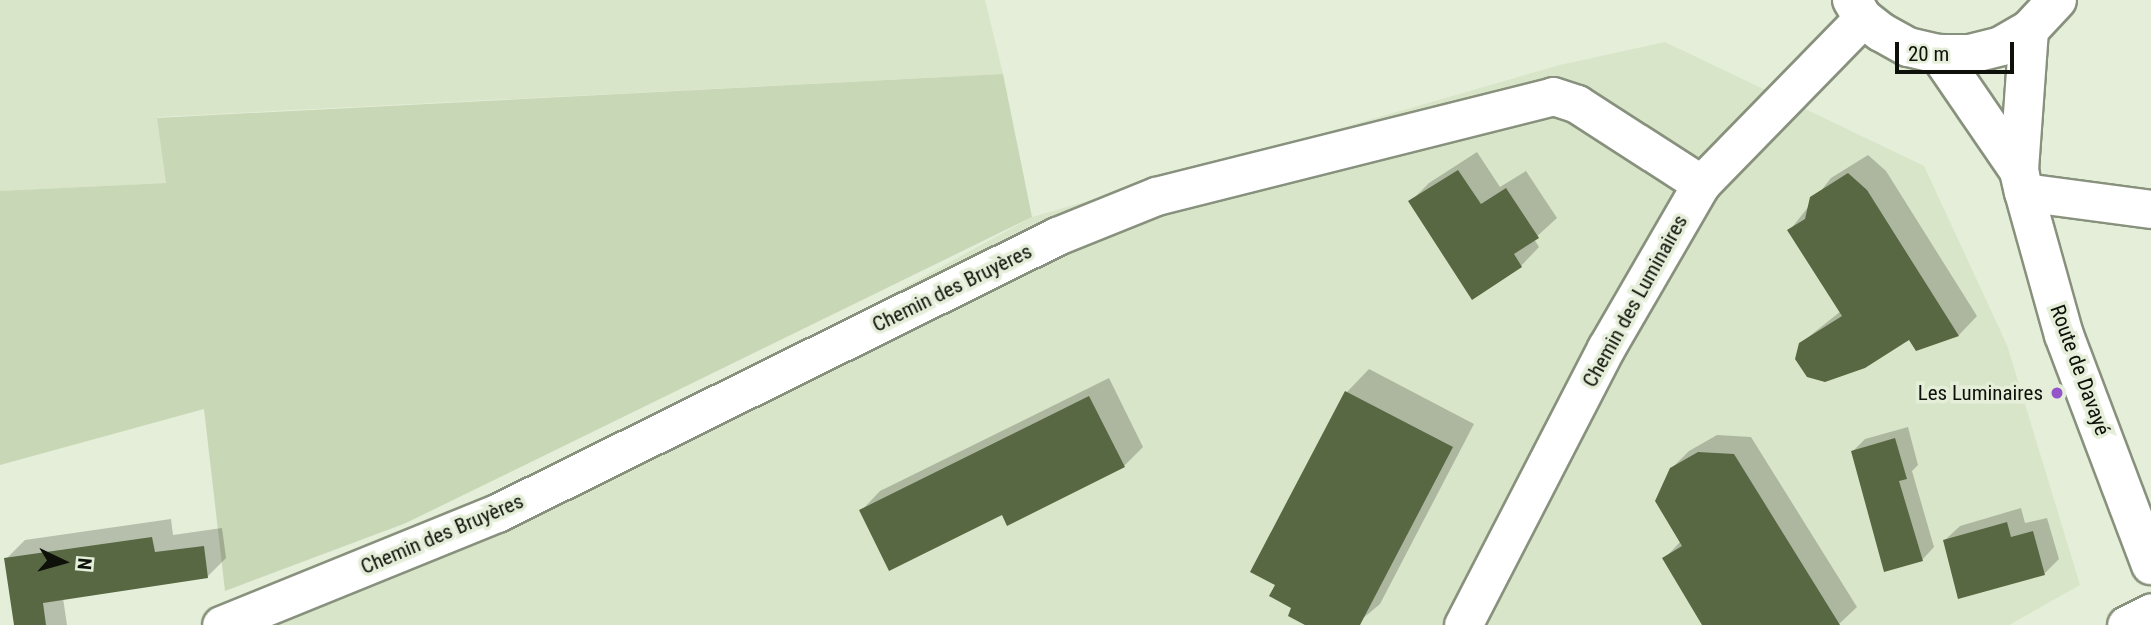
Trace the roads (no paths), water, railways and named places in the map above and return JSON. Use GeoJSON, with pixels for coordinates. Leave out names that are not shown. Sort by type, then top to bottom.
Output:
{"type":"FeatureCollection","features":[{"type":"Feature","properties":{"kind":"street"},"geometry":{"type":"LineString","coordinates":[[1857,9],[1908,47],[1939,54],[1970,54],[2001,46],[2029,30],[2057,0]]}},
{"type":"Feature","properties":{"kind":"street","name":"Chemin des Luminaires"},"geometry":{"type":"LineString","coordinates":[[1463,625],[1606,348],[1701,184],[1857,9]]}},
{"type":"Feature","properties":{"kind":"street","name":"Route de Davayé"},"geometry":{"type":"LineString","coordinates":[[2021,182],[2029,30]]}},
{"type":"Feature","properties":{"kind":"street","name":"Route de Davayé"},"geometry":{"type":"LineString","coordinates":[[1939,54],[2021,182],[2064,335],[2151,565]]}},
{"type":"Feature","properties":{"kind":"street","name":"Chemin des Bruyères"},"geometry":{"type":"LineString","coordinates":[[221,625],[497,513],[1057,236],[1156,196],[1553,96],[1577,104],[1701,184]]}},
{"type":"Feature","properties":{"kind":"street"},"geometry":{"type":"LineString","coordinates":[[2021,182],[2151,208]]}},
{"type":"Feature","properties":{"kind":"street"},"geometry":{"type":"LineString","coordinates":[[2126,625],[2151,612]]}},
{"type":"Feature","properties":{"kind":"place","name":"Les Luminaires"},"geometry":{"type":"Point","coordinates":[2057,393]}}]}
